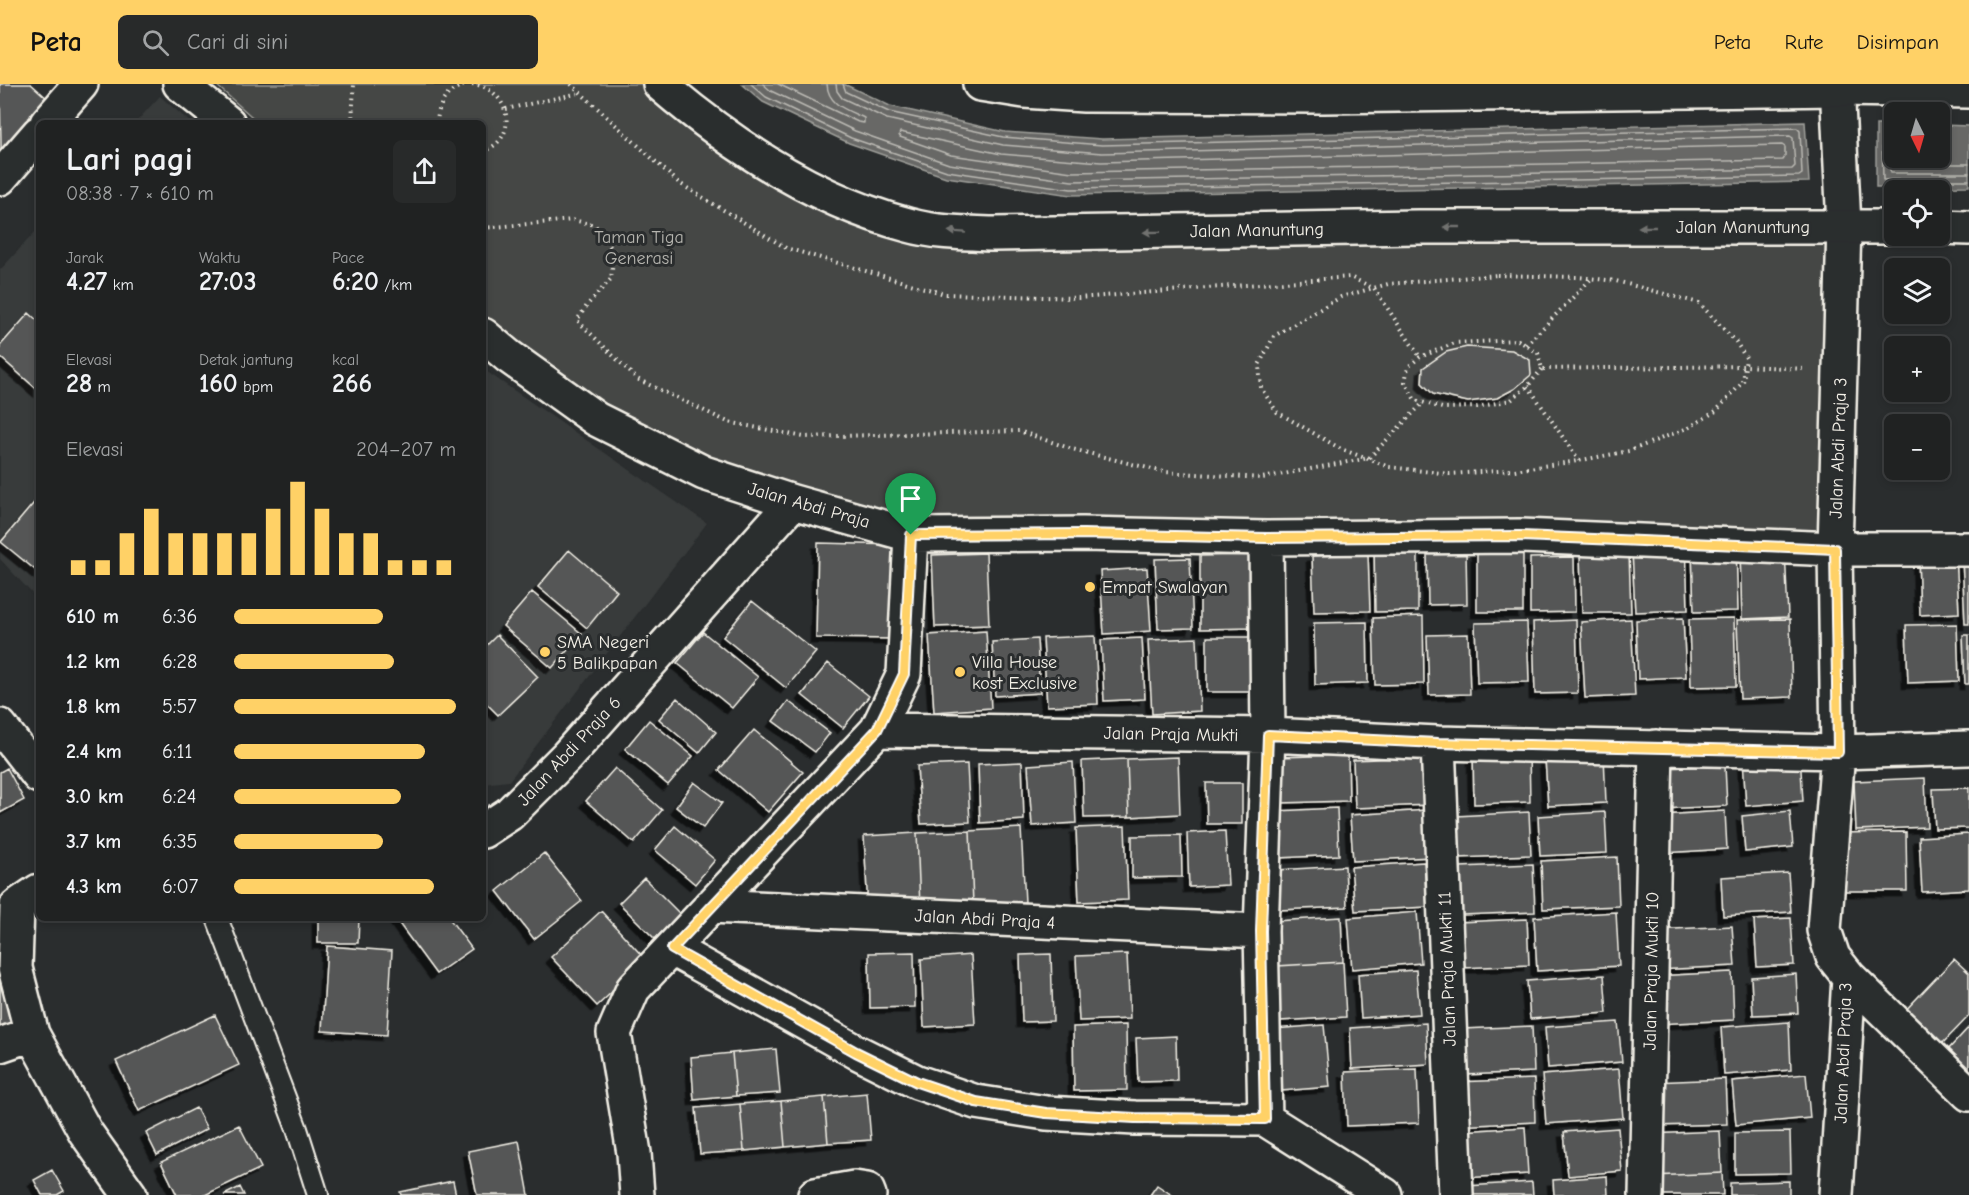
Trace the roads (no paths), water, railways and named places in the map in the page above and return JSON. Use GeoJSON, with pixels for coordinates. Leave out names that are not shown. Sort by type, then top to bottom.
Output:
{"type":"FeatureCollection","features":[{"type":"Feature","properties":{"kind":"street"},"geometry":{"type":"LineString","coordinates":[[50,120],[81,84]]}},
{"type":"Feature","properties":{"kind":"street"},"geometry":{"type":"LineString","coordinates":[[180,84],[224,120]]}},
{"type":"Feature","properties":{"kind":"street","name":"Jalan Manuntung"},"geometry":{"type":"LineString","coordinates":[[660,84],[733,140],[789,177],[865,212],[910,226],[939,231],[994,234],[1418,227],[1884,227]]}},
{"type":"Feature","properties":{"kind":"street"},"geometry":{"type":"LineString","coordinates":[[980,84],[1024,91],[1084,95],[1323,90],[1643,88],[1837,96],[1948,89]]}},
{"type":"Feature","properties":{"kind":"street","name":"Jalan Abdi Praja 3"},"geometry":{"type":"LineString","coordinates":[[1836,1195],[1849,977],[1833,957],[1824,930],[1838,752],[1835,549],[1844,226],[1837,96]]}},
{"type":"Feature","properties":{"kind":"street"},"geometry":{"type":"LineString","coordinates":[[0,178],[36,136]]}},
{"type":"Feature","properties":{"kind":"street"},"geometry":{"type":"LineString","coordinates":[[1950,227],[1969,228]]}},
{"type":"Feature","properties":{"kind":"street","name":"Jalan Abdi Praja"},"geometry":{"type":"LineString","coordinates":[[486,338],[508,356],[596,418],[704,473],[793,502],[911,535],[1083,534],[1266,538],[1521,536],[1835,549],[1969,549]]}},
{"type":"Feature","properties":{"kind":"street","name":"Jalan Abdi Praja 6"},"geometry":{"type":"LineString","coordinates":[[486,829],[509,814],[567,756],[793,502]]}},
{"type":"Feature","properties":{"kind":"street"},"geometry":{"type":"LineString","coordinates":[[637,1195],[634,1153],[614,1033],[633,989],[877,730],[904,674],[911,535]]}},
{"type":"Feature","properties":{"kind":"street"},"geometry":{"type":"LineString","coordinates":[[1265,1119],[1261,931],[1268,735],[1266,538]]}},
{"type":"Feature","properties":{"kind":"street"},"geometry":{"type":"LineString","coordinates":[[0,726],[36,772]]}},
{"type":"Feature","properties":{"kind":"street","name":"Jalan Praja Mukti"},"geometry":{"type":"LineString","coordinates":[[877,730],[1268,735],[1438,743],[1838,752],[1969,748]]}},
{"type":"Feature","properties":{"kind":"street","name":"Jalan Praja Mukti 11"},"geometry":{"type":"LineString","coordinates":[[1438,743],[1456,1195]]}},
{"type":"Feature","properties":{"kind":"street","name":"Jalan Praja Mukti 10"},"geometry":{"type":"LineString","coordinates":[[1646,1195],[1656,747]]}},
{"type":"Feature","properties":{"kind":"street"},"geometry":{"type":"LineString","coordinates":[[19,895],[15,968],[32,1034],[86,1133],[129,1195]]}},
{"type":"Feature","properties":{"kind":"street","name":"Jalan Abdi Praja 4"},"geometry":{"type":"LineString","coordinates":[[710,906],[1261,931]]}},
{"type":"Feature","properties":{"kind":"street"},"geometry":{"type":"LineString","coordinates":[[672,949],[856,1052],[917,1082],[976,1102],[1046,1113],[1135,1118],[1265,1119],[1385,1195]]}},
{"type":"Feature","properties":{"kind":"street"},"geometry":{"type":"LineString","coordinates":[[1849,977],[1969,1094]]}},
{"type":"Feature","properties":{"kind":"street"},"geometry":{"type":"LineString","coordinates":[[0,1045],[32,1034]]}},
{"type":"Feature","properties":{"kind":"street"},"geometry":{"type":"LineString","coordinates":[[815,1195],[854,1188],[867,1190],[869,1195]]}},
{"type":"Feature","properties":{"kind":"lane"},"geometry":{"type":"LineString","coordinates":[[218,921],[297,1129],[318,1195]]}},
{"type":"Feature","properties":{"kind":"water"},"geometry":{"type":"Polygon","coordinates":[[[742,84],[844,84],[890,106],[1005,132],[1102,139],[1805,122],[1809,182],[1071,195],[946,177],[849,143],[763,102],[742,84]]]}},
{"type":"Feature","properties":{"kind":"water"},"geometry":{"type":"Polygon","coordinates":[[[1876,125],[1884,125],[1884,168],[1950,168],[1950,125],[1969,126],[1969,186],[1950,186],[1950,180],[1884,180],[1884,187],[1876,187],[1876,125]]]}},
{"type":"Feature","properties":{"kind":"place","name":"Empat Swalayan"},"geometry":{"type":"Point","coordinates":[1090,587]}},
{"type":"Feature","properties":{"kind":"place","name":"SMA Negeri 5 Balikpapan"},"geometry":{"type":"Point","coordinates":[545,652]}},
{"type":"Feature","properties":{"kind":"place","name":"Villa House kost Exclusive"},"geometry":{"type":"Point","coordinates":[960,672]}},
{"type":"Feature","properties":{"kind":"park label","name":"Taman Tiga Generasi"},"geometry":{"type":"Point","coordinates":[639,247]}}]}
